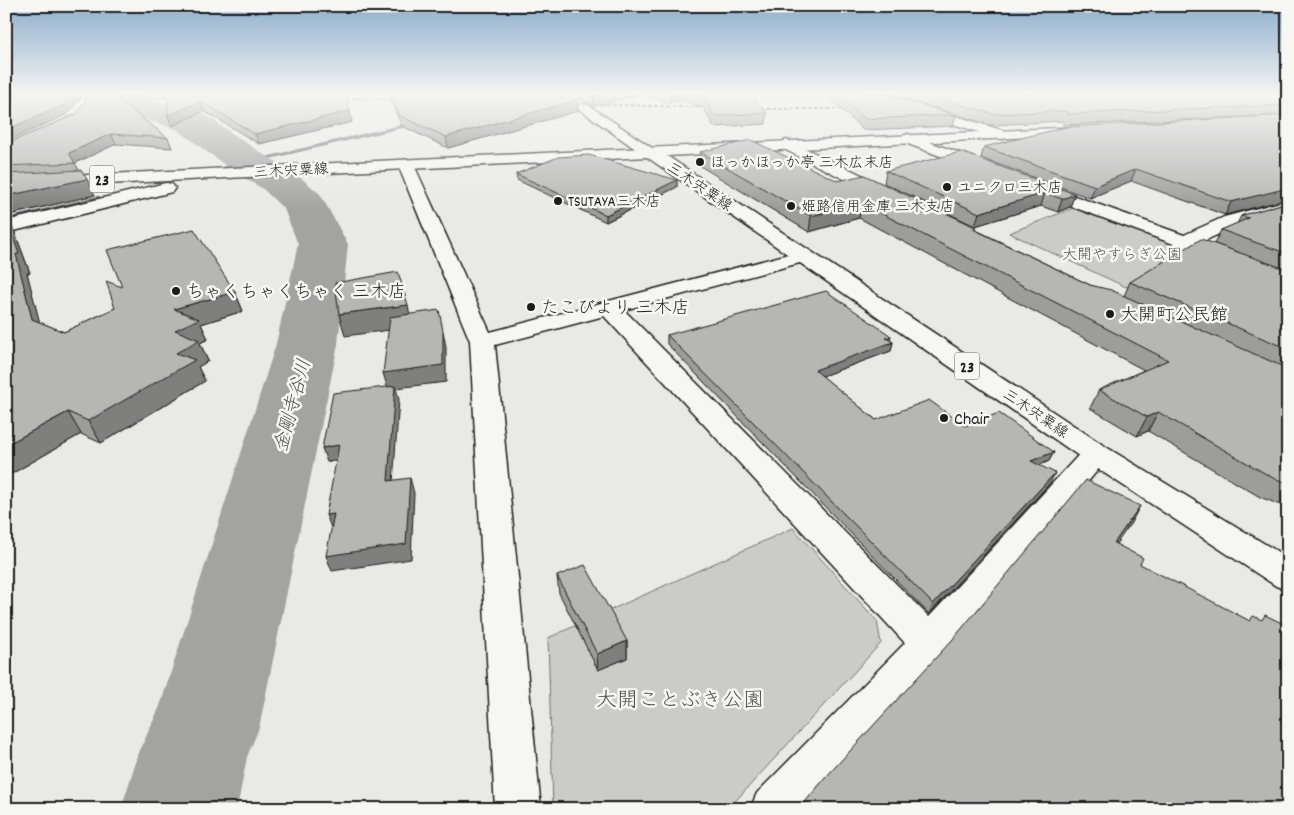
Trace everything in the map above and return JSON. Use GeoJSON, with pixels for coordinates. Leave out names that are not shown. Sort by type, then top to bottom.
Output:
{"type":"FeatureCollection","features":[{"type":"Feature","properties":{"kind":"street"},"geometry":{"type":"LineString","coordinates":[[620,132],[650,152],[1056,132]]}},
{"type":"Feature","properties":{"kind":"street"},"geometry":{"type":"LineString","coordinates":[[993,132],[1003,135]]}},
{"type":"Feature","properties":{"kind":"street"},"geometry":{"type":"LineString","coordinates":[[908,139],[1001,174]]}},
{"type":"Feature","properties":{"kind":"street"},"geometry":{"type":"LineString","coordinates":[[787,145],[903,201]]}},
{"type":"Feature","properties":{"kind":"street","name":"三木宍粟線"},"geometry":{"type":"LineString","coordinates":[[6,184],[650,152],[1096,454],[1288,576]]}},
{"type":"Feature","properties":{"kind":"street"},"geometry":{"type":"LineString","coordinates":[[406,165],[482,341],[518,809]]}},
{"type":"Feature","properties":{"kind":"street"},"geometry":{"type":"LineString","coordinates":[[6,227],[170,187],[204,174]]}},
{"type":"Feature","properties":{"kind":"street"},"geometry":{"type":"LineString","coordinates":[[1019,180],[1288,280]]}},
{"type":"Feature","properties":{"kind":"street"},"geometry":{"type":"LineString","coordinates":[[1185,242],[1231,221],[1288,204]]}},
{"type":"Feature","properties":{"kind":"street"},"geometry":{"type":"LineString","coordinates":[[482,341],[804,256]]}},
{"type":"Feature","properties":{"kind":"street"},"geometry":{"type":"LineString","coordinates":[[610,308],[930,643]]}},
{"type":"Feature","properties":{"kind":"street"},"geometry":{"type":"LineString","coordinates":[[773,809],[930,643],[1096,454]]}},
{"type":"Feature","properties":{"kind":"green space","name":"大開やすらぎ公園"},"geometry":{"type":"Polygon","coordinates":[[[1076,207],[1198,252],[1126,287],[1009,233],[1076,207]]]}},
{"type":"Feature","properties":{"kind":"green space","name":"大開ことぶき公園"},"geometry":{"type":"Polygon","coordinates":[[[793,528],[877,621],[881,643],[728,809],[553,809],[548,638],[793,528]]]}},
{"type":"Feature","properties":{"kind":"building"},"geometry":{"type":"Polygon","coordinates":[[[34,132],[160,132],[168,138],[111,134],[69,153],[75,163],[6,166],[6,144],[34,132]]]}},
{"type":"Feature","properties":{"kind":"building"},"geometry":{"type":"Polygon","coordinates":[[[435,132],[464,132],[446,137],[435,132]]]}},
{"type":"Feature","properties":{"kind":"building"},"geometry":{"type":"Polygon","coordinates":[[[1045,132],[1288,132],[1288,188],[1231,202],[1136,169],[1095,186],[984,147],[1045,132]]]}},
{"type":"Feature","properties":{"kind":"building"},"geometry":{"type":"Polygon","coordinates":[[[751,140],[838,181],[864,175],[965,222],[977,228],[973,229],[1090,285],[1111,290],[1288,369],[1288,483],[1273,478],[1158,412],[1147,417],[1099,390],[1168,360],[861,203],[811,216],[700,152],[751,140]]]}},
{"type":"Feature","properties":{"kind":"building"},"geometry":{"type":"Polygon","coordinates":[[[961,152],[1075,194],[1062,199],[1045,193],[979,213],[886,171],[961,152]]]}},
{"type":"Feature","properties":{"kind":"building"},"geometry":{"type":"Polygon","coordinates":[[[589,155],[677,180],[606,215],[516,174],[558,157],[589,155]]]}},
{"type":"Feature","properties":{"kind":"building"},"geometry":{"type":"Polygon","coordinates":[[[81,170],[87,179],[6,196],[6,174],[81,170]]]}},
{"type":"Feature","properties":{"kind":"building"},"geometry":{"type":"Polygon","coordinates":[[[1288,202],[1288,254],[1221,230],[1249,218],[1241,216],[1243,215],[1288,202]]]}},
{"type":"Feature","properties":{"kind":"building"},"geometry":{"type":"Polygon","coordinates":[[[6,217],[19,254],[16,254],[32,319],[64,332],[115,308],[106,281],[122,287],[107,250],[194,229],[235,292],[174,309],[199,319],[175,330],[199,340],[176,353],[195,360],[88,421],[68,412],[6,445],[6,217]]]}},
{"type":"Feature","properties":{"kind":"building"},"geometry":{"type":"Polygon","coordinates":[[[1201,239],[1288,270],[1288,349],[1130,282],[1201,239]]]}},
{"type":"Feature","properties":{"kind":"building"},"geometry":{"type":"Polygon","coordinates":[[[398,272],[408,305],[339,314],[335,283],[398,272]]]}},
{"type":"Feature","properties":{"kind":"building"},"geometry":{"type":"Polygon","coordinates":[[[826,291],[891,336],[886,338],[893,342],[815,370],[876,420],[929,400],[965,426],[999,413],[1054,452],[1031,461],[1055,473],[933,604],[667,335],[826,291]]]}},
{"type":"Feature","properties":{"kind":"building"},"geometry":{"type":"Polygon","coordinates":[[[439,310],[443,331],[443,365],[383,373],[390,317],[439,310]]]}},
{"type":"Feature","properties":{"kind":"building"},"geometry":{"type":"Polygon","coordinates":[[[395,386],[388,481],[410,478],[406,544],[326,556],[334,514],[326,515],[339,445],[322,448],[333,393],[395,386]]]}},
{"type":"Feature","properties":{"kind":"building"},"geometry":{"type":"Polygon","coordinates":[[[1086,480],[1140,506],[1114,543],[1143,558],[1140,564],[1250,621],[1253,616],[1262,620],[1265,615],[1288,626],[1288,809],[799,809],[953,639],[1086,480]]]}},
{"type":"Feature","properties":{"kind":"building"},"geometry":{"type":"Polygon","coordinates":[[[585,565],[627,641],[597,654],[557,576],[585,565]]]}},
{"type":"Feature","properties":{"kind":"waterway","name":"金剛寺谷川"},"geometry":{"type":"LineString","coordinates":[[179,809],[193,752],[206,728],[307,344],[323,244],[304,204],[278,180],[247,162],[205,132]]}},
{"type":"Feature","properties":{"kind":"waterway"},"geometry":{"type":"LineString","coordinates":[[222,168],[378,132]]}},
{"type":"Feature","properties":{"kind":"waterway"},"geometry":{"type":"LineString","coordinates":[[6,220],[97,198]]}},
{"type":"Feature","properties":{"kind":"place","name":"ほっかほっか亭 三木広末店"},"geometry":{"type":"Point","coordinates":[700,162]}},
{"type":"Feature","properties":{"kind":"place","name":"ユニクロ三木店"},"geometry":{"type":"Point","coordinates":[947,187]}},
{"type":"Feature","properties":{"kind":"place","name":"TSUTAYA三木店"},"geometry":{"type":"Point","coordinates":[558,201]}},
{"type":"Feature","properties":{"kind":"place","name":"姫路信用金庫 三木支店"},"geometry":{"type":"Point","coordinates":[791,206]}},
{"type":"Feature","properties":{"kind":"place","name":"ちゃくちゃくちゃく 三木店"},"geometry":{"type":"Point","coordinates":[176,291]}},
{"type":"Feature","properties":{"kind":"place","name":"たこびより 三木店"},"geometry":{"type":"Point","coordinates":[531,307]}},
{"type":"Feature","properties":{"kind":"place","name":"大開町公民館"},"geometry":{"type":"Point","coordinates":[1110,314]}},
{"type":"Feature","properties":{"kind":"place","name":"Chair"},"geometry":{"type":"Point","coordinates":[944,418]}}]}
